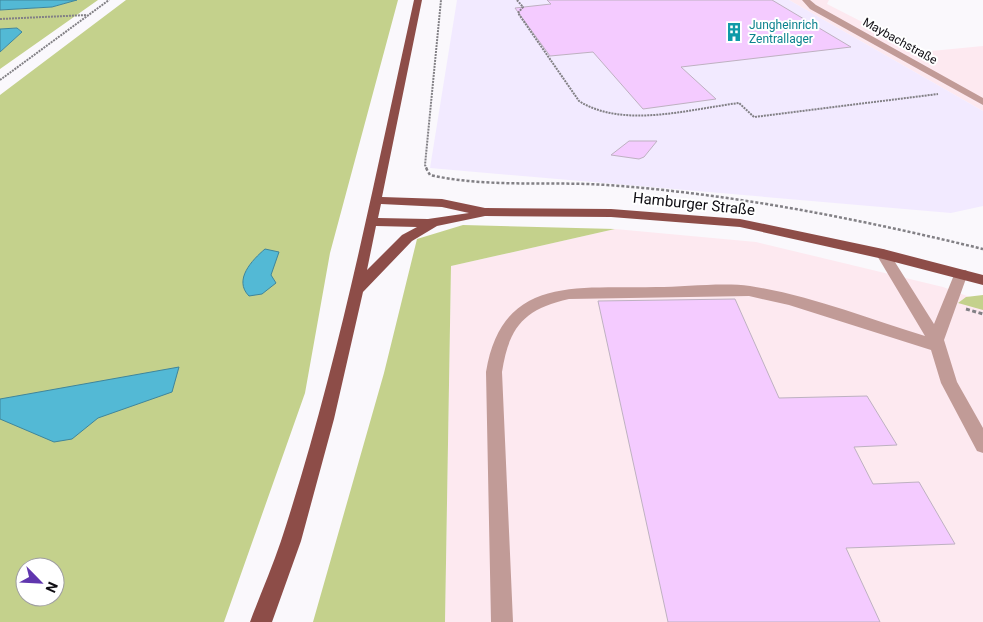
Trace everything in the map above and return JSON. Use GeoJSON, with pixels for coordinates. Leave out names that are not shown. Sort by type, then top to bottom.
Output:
{"type":"FeatureCollection","features":[{"type":"Feature","properties":{"kind":"main road"},"geometry":{"type":"LineString","coordinates":[[261,622],[292,542],[325,419],[356,290],[418,0]]}},
{"type":"Feature","properties":{"kind":"main road","name":"Hamburger Straße"},"geometry":{"type":"LineString","coordinates":[[375,200],[442,203],[485,212],[611,213],[740,223],[883,254],[983,280]]}},
{"type":"Feature","properties":{"kind":"main road","name":"Hamburger Straße"},"geometry":{"type":"LineString","coordinates":[[370,222],[462,220],[485,212]]}},
{"type":"Feature","properties":{"kind":"main road"},"geometry":{"type":"LineString","coordinates":[[356,290],[407,238],[434,222]]}},
{"type":"Feature","properties":{"kind":"street","name":"Maybachstraße"},"geometry":{"type":"LineString","coordinates":[[806,0],[813,7],[983,102]]}},
{"type":"Feature","properties":{"kind":"street"},"geometry":{"type":"LineString","coordinates":[[883,254],[937,343],[948,382],[983,446]]}},
{"type":"Feature","properties":{"kind":"street"},"geometry":{"type":"LineString","coordinates":[[937,343],[961,273]]}},
{"type":"Feature","properties":{"kind":"street"},"geometry":{"type":"LineString","coordinates":[[502,622],[494,372],[496,353],[504,332],[515,316],[530,306],[547,298],[569,294],[749,291],[790,300],[937,343]]}},
{"type":"Feature","properties":{"kind":"path"},"geometry":{"type":"LineString","coordinates":[[0,80],[109,0]]}},
{"type":"Feature","properties":{"kind":"path"},"geometry":{"type":"LineString","coordinates":[[441,0],[425,166],[430,175],[461,182],[606,185],[728,197],[896,228],[983,249]]}},
{"type":"Feature","properties":{"kind":"path"},"geometry":{"type":"LineString","coordinates":[[517,0],[523,7],[518,13],[579,101],[606,113],[637,116],[739,102],[754,117],[963,90]]}},
{"type":"Feature","properties":{"kind":"path"},"geometry":{"type":"LineString","coordinates":[[0,19],[87,15]]}},
{"type":"Feature","properties":{"kind":"shaded area"},"geometry":{"type":"Polygon","coordinates":[[[457,0],[789,0],[983,111],[983,206],[951,213],[430,168],[457,0]]]}},
{"type":"Feature","properties":{"kind":"shaded area"},"geometry":{"type":"Polygon","coordinates":[[[789,0],[829,0],[827,4],[921,52],[983,46],[983,111],[789,0]]]}},
{"type":"Feature","properties":{"kind":"shaded area"},"geometry":{"type":"Polygon","coordinates":[[[615,229],[756,242],[943,287],[983,302],[983,622],[445,622],[451,266],[615,229]]]}},
{"type":"Feature","properties":{"kind":"green space"},"geometry":{"type":"Polygon","coordinates":[[[77,0],[98,0],[0,69],[0,52],[22,32],[17,28],[0,29],[0,10],[52,7],[77,0]]]}},
{"type":"Feature","properties":{"kind":"green space"},"geometry":{"type":"Polygon","coordinates":[[[126,0],[398,0],[330,253],[305,393],[224,622],[0,622],[0,95],[126,0]]]}},
{"type":"Feature","properties":{"kind":"green space"},"geometry":{"type":"Polygon","coordinates":[[[463,225],[615,229],[451,266],[445,622],[313,622],[384,373],[417,239],[463,225]]]}},
{"type":"Feature","properties":{"kind":"green space"},"geometry":{"type":"Polygon","coordinates":[[[983,295],[983,310],[958,303],[966,297],[983,295]]]}},
{"type":"Feature","properties":{"kind":"water"},"geometry":{"type":"Polygon","coordinates":[[[0,0],[77,0],[52,7],[0,10],[0,0]]]}},
{"type":"Feature","properties":{"kind":"water"},"geometry":{"type":"Polygon","coordinates":[[[17,28],[22,32],[0,52],[0,29],[17,28]]]}},
{"type":"Feature","properties":{"kind":"water"},"geometry":{"type":"Polygon","coordinates":[[[265,249],[279,252],[271,275],[276,283],[262,294],[249,296],[243,283],[246,271],[250,264],[265,249]]]}},
{"type":"Feature","properties":{"kind":"water"},"geometry":{"type":"Polygon","coordinates":[[[179,367],[172,392],[98,418],[72,439],[54,442],[0,419],[0,399],[179,367]]]}},
{"type":"Feature","properties":{"kind":"building"},"geometry":{"type":"Polygon","coordinates":[[[547,0],[772,0],[851,47],[681,67],[716,99],[643,109],[593,52],[550,56],[515,8],[551,4],[547,0]]]}},
{"type":"Feature","properties":{"kind":"building"},"geometry":{"type":"Polygon","coordinates":[[[629,141],[657,141],[644,157],[639,159],[611,155],[629,141]]]}},
{"type":"Feature","properties":{"kind":"building"},"geometry":{"type":"Polygon","coordinates":[[[735,299],[779,398],[867,396],[897,445],[854,447],[873,484],[919,482],[955,544],[846,548],[880,622],[668,622],[598,301],[735,299]]]}},
{"type":"Feature","properties":{"kind":"place","name":"Jungheinrich Zentrallager"},"geometry":{"type":"Point","coordinates":[734,32]}}]}
